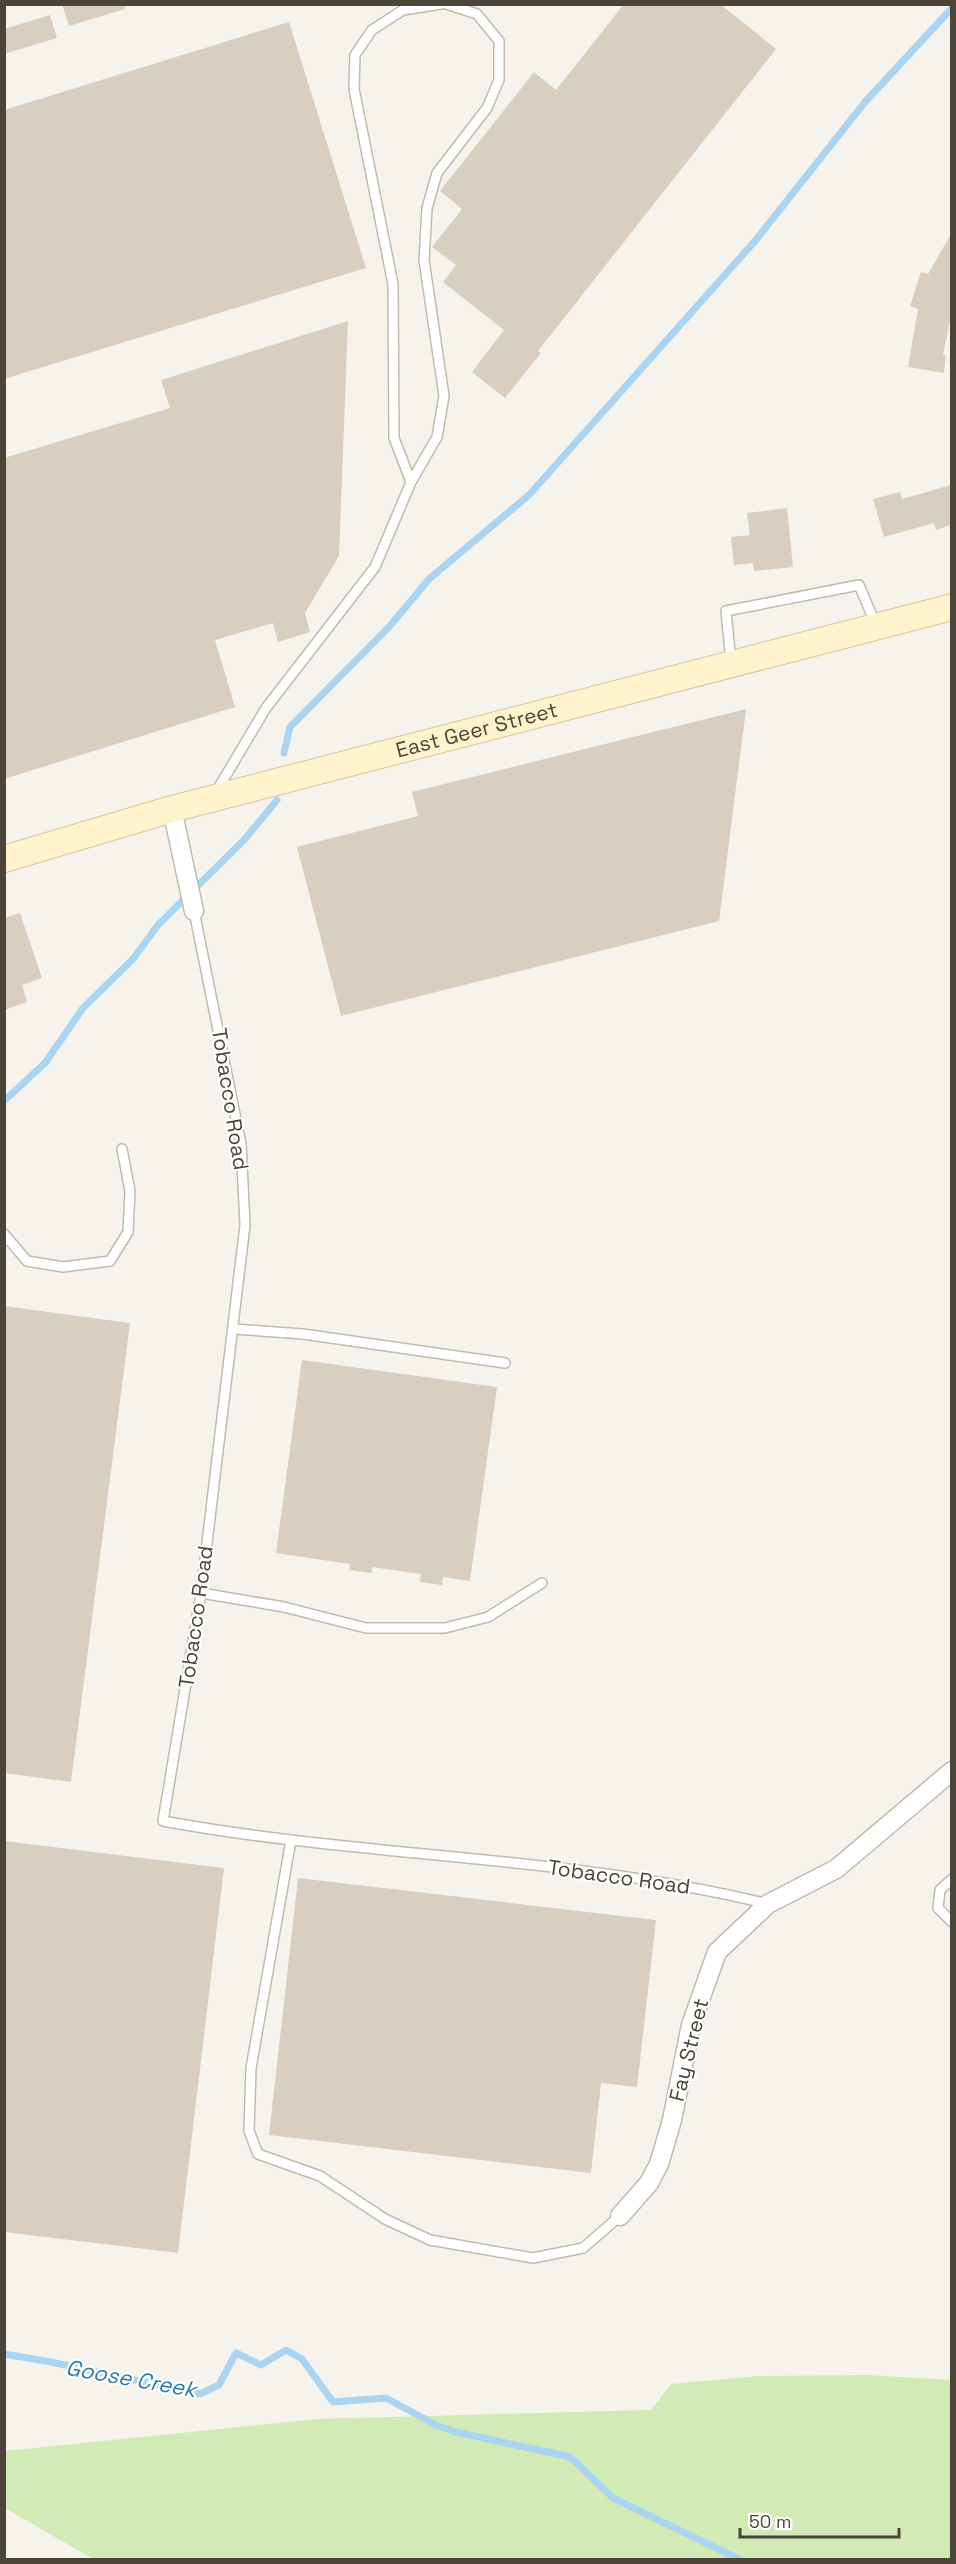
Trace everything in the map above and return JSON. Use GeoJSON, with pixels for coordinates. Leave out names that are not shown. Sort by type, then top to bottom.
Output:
{"type":"FeatureCollection","features":[{"type":"Feature","properties":{"kind":"main road","name":"East Geer Street"},"geometry":{"type":"LineString","coordinates":[[4,859],[172,809],[731,664],[951,610]]}},
{"type":"Feature","properties":{"kind":"street","name":"Tobacco Road"},"geometry":{"type":"LineString","coordinates":[[172,809],[194,910]]}},
{"type":"Feature","properties":{"kind":"street","name":"Fay Street"},"geometry":{"type":"LineString","coordinates":[[620,2216],[649,2183],[658,2164],[672,2120],[690,2025],[717,1952],[768,1904],[836,1869],[951,1771]]}},
{"type":"Feature","properties":{"kind":"lane"},"geometry":{"type":"LineString","coordinates":[[411,482],[394,438],[393,284],[354,89],[355,55],[372,30],[403,10],[441,4]]}},
{"type":"Feature","properties":{"kind":"lane"},"geometry":{"type":"LineString","coordinates":[[212,799],[266,708],[375,567],[411,482],[437,437],[444,396],[424,260],[427,208],[437,173],[487,108],[499,80],[499,41],[477,14],[446,4]]}},
{"type":"Feature","properties":{"kind":"lane"},"geometry":{"type":"LineString","coordinates":[[731,664],[726,612],[859,585],[876,627]]}},
{"type":"Feature","properties":{"kind":"lane","name":"Tobacco Road"},"geometry":{"type":"LineString","coordinates":[[194,910],[241,1144],[245,1225],[201,1593],[163,1821],[229,1833],[569,1869],[678,1885],[768,1904]]}},
{"type":"Feature","properties":{"kind":"lane"},"geometry":{"type":"LineString","coordinates":[[4,1234],[27,1261],[63,1267],[110,1260],[128,1232],[130,1191],[122,1149]]}},
{"type":"Feature","properties":{"kind":"lane"},"geometry":{"type":"LineString","coordinates":[[234,1329],[303,1334],[505,1363]]}},
{"type":"Feature","properties":{"kind":"lane"},"geometry":{"type":"LineString","coordinates":[[201,1593],[284,1607],[366,1628],[445,1628],[488,1617],[542,1583]]}},
{"type":"Feature","properties":{"kind":"lane"},"geometry":{"type":"LineString","coordinates":[[291,1840],[251,2068],[249,2131],[258,2154],[320,2176],[385,2219],[430,2241],[533,2258],[583,2248],[620,2216]]}},
{"type":"Feature","properties":{"kind":"lane"},"geometry":{"type":"LineString","coordinates":[[951,1879],[940,1890],[938,1908],[951,1922]]}},
{"type":"Feature","properties":{"kind":"green space"},"geometry":{"type":"Polygon","coordinates":[[[867,2375],[951,2380],[951,2559],[93,2559],[5,2508],[5,2451],[317,2419],[651,2410],[671,2384],[758,2376],[867,2375]]]}},
{"type":"Feature","properties":{"kind":"building"},"geometry":{"type":"Polygon","coordinates":[[[62,4],[124,4],[125,9],[69,26],[62,4]]]}},
{"type":"Feature","properties":{"kind":"building"},"geometry":{"type":"Polygon","coordinates":[[[624,4],[720,4],[776,49],[538,351],[541,353],[505,398],[472,372],[504,330],[443,282],[456,265],[432,247],[462,209],[440,191],[534,72],[556,90],[624,4]]]}},
{"type":"Feature","properties":{"kind":"building"},"geometry":{"type":"Polygon","coordinates":[[[50,15],[57,38],[4,54],[4,29],[50,15]]]}},
{"type":"Feature","properties":{"kind":"building"},"geometry":{"type":"Polygon","coordinates":[[[289,22],[366,268],[4,379],[4,110],[289,22]]]}},
{"type":"Feature","properties":{"kind":"building"},"geometry":{"type":"Polygon","coordinates":[[[951,234],[951,315],[943,355],[946,355],[944,373],[908,367],[918,309],[910,306],[921,272],[928,274],[951,234]]]}},
{"type":"Feature","properties":{"kind":"building"},"geometry":{"type":"Polygon","coordinates":[[[348,321],[339,556],[305,613],[310,632],[278,642],[273,623],[215,640],[235,707],[4,779],[4,458],[170,408],[161,380],[348,321]]]}},
{"type":"Feature","properties":{"kind":"building"},"geometry":{"type":"Polygon","coordinates":[[[951,485],[951,525],[936,530],[934,523],[884,537],[873,499],[900,492],[902,499],[951,485]]]}},
{"type":"Feature","properties":{"kind":"building"},"geometry":{"type":"Polygon","coordinates":[[[787,508],[793,567],[754,571],[753,563],[734,565],[731,537],[750,535],[747,513],[787,508]]]}},
{"type":"Feature","properties":{"kind":"building"},"geometry":{"type":"Polygon","coordinates":[[[746,709],[719,921],[341,1016],[297,847],[418,816],[412,792],[746,709]]]}},
{"type":"Feature","properties":{"kind":"building"},"geometry":{"type":"Polygon","coordinates":[[[20,913],[42,978],[22,985],[27,1002],[4,1010],[4,918],[20,913]]]}},
{"type":"Feature","properties":{"kind":"building"},"geometry":{"type":"Polygon","coordinates":[[[4,1306],[130,1323],[71,1782],[4,1773],[4,1306]]]}},
{"type":"Feature","properties":{"kind":"building"},"geometry":{"type":"Polygon","coordinates":[[[302,1360],[497,1387],[470,1581],[443,1577],[442,1585],[420,1582],[421,1574],[372,1567],[372,1573],[349,1570],[350,1564],[276,1553],[302,1360]]]}},
{"type":"Feature","properties":{"kind":"building"},"geometry":{"type":"Polygon","coordinates":[[[4,1841],[224,1868],[178,2253],[4,2232],[4,1841]]]}},
{"type":"Feature","properties":{"kind":"building"},"geometry":{"type":"Polygon","coordinates":[[[298,1878],[656,1920],[637,2087],[601,2083],[591,2173],[269,2135],[298,1878]]]}},
{"type":"Feature","properties":{"kind":"waterway"},"geometry":{"type":"LineString","coordinates":[[284,753],[290,727],[389,627],[429,579],[529,495],[755,241],[865,102],[952,8]]}},
{"type":"Feature","properties":{"kind":"waterway"},"geometry":{"type":"LineString","coordinates":[[4,1101],[45,1063],[83,1008],[133,959],[158,925],[245,839],[277,800]]}},
{"type":"Feature","properties":{"kind":"waterway","name":"Goose Creek"},"geometry":{"type":"LineString","coordinates":[[4,2354],[200,2394],[219,2385],[236,2353],[261,2365],[286,2350],[302,2359],[333,2402],[386,2398],[436,2425],[456,2432],[570,2457],[613,2498],[741,2560]]}}]}
